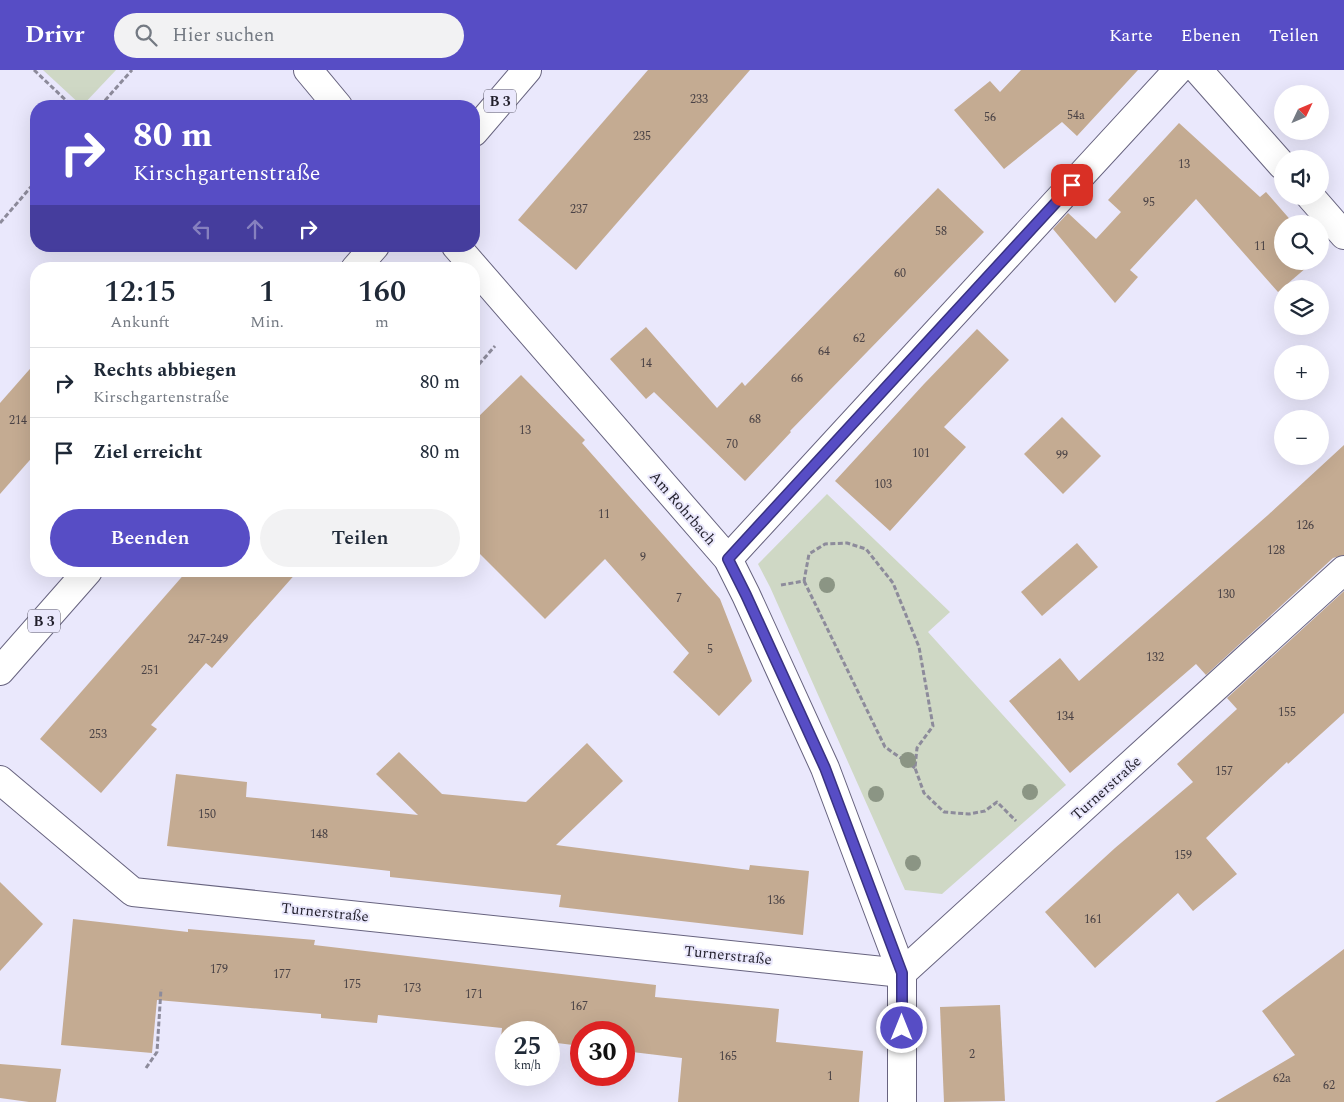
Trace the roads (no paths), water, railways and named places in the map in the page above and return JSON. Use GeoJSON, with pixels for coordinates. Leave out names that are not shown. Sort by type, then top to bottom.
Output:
{"type":"FeatureCollection","features":[{"type":"Feature","properties":{"kind":"street"},"geometry":{"type":"LineString","coordinates":[[308,70],[333,100]]}},
{"type":"Feature","properties":{"kind":"street","name":"B 3"},"geometry":{"type":"LineString","coordinates":[[480,125],[527,70]]}},
{"type":"Feature","properties":{"kind":"street"},"geometry":{"type":"LineString","coordinates":[[728,559],[1178,70]]}},
{"type":"Feature","properties":{"kind":"street"},"geometry":{"type":"LineString","coordinates":[[1198,70],[1274,156]]}},
{"type":"Feature","properties":{"kind":"street"},"geometry":{"type":"LineString","coordinates":[[1318,205],[1344,234]]}},
{"type":"Feature","properties":{"kind":"street"},"geometry":{"type":"LineString","coordinates":[[361,262],[370,252]]}},
{"type":"Feature","properties":{"kind":"street","name":"Am Rohrbach"},"geometry":{"type":"LineString","coordinates":[[461,252],[470,262]]}},
{"type":"Feature","properties":{"kind":"street","name":"Am Rohrbach"},"geometry":{"type":"LineString","coordinates":[[480,274],[728,559],[825,768],[902,973],[902,1102]]}},
{"type":"Feature","properties":{"kind":"street","name":"Turnerstraße"},"geometry":{"type":"LineString","coordinates":[[0,780],[133,892],[902,973],[1344,570]]}},
{"type":"Feature","properties":{"kind":"street","name":"B 3"},"geometry":{"type":"LineString","coordinates":[[0,671],[83,577]]}}]}
